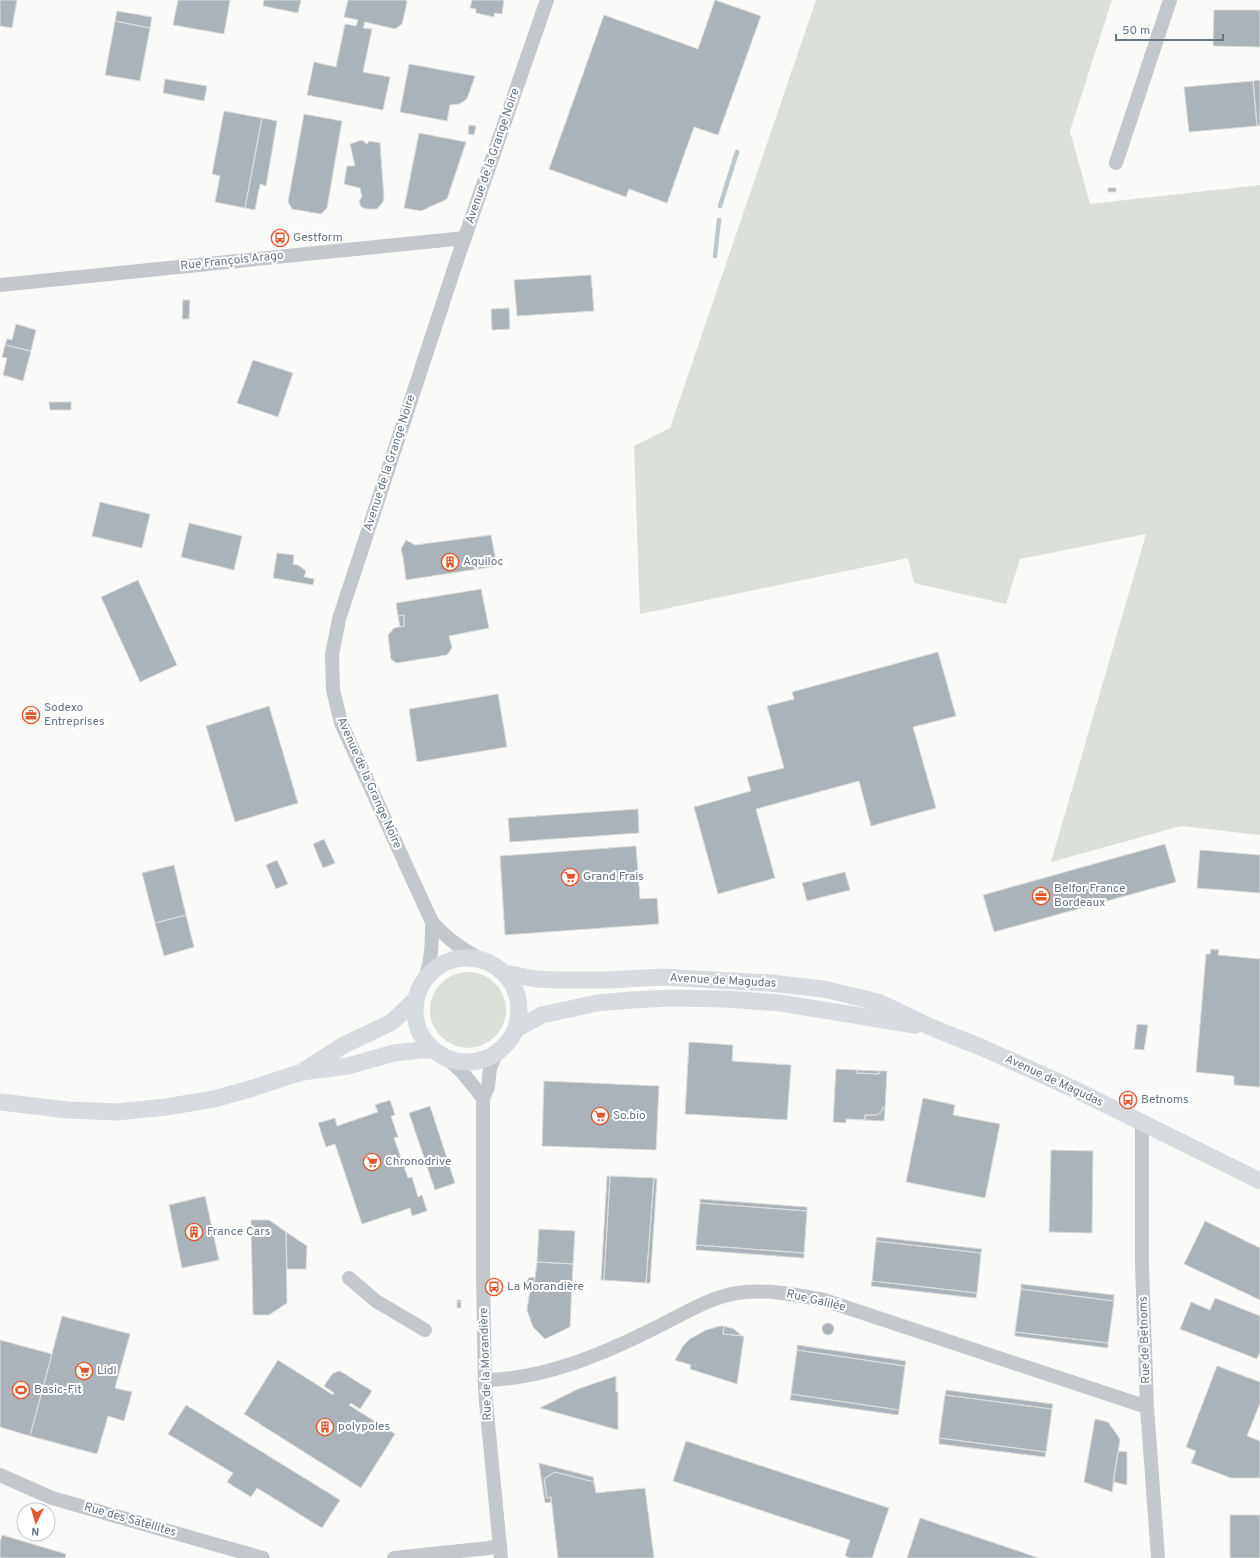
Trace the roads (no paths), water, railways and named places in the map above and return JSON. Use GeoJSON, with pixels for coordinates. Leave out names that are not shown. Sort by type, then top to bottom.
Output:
{"type":"FeatureCollection","features":[{"type":"Feature","properties":{"kind":"main road"},"geometry":{"type":"LineString","coordinates":[[467,957],[483,960],[495,965],[505,974],[514,986],[519,1000],[520,1014],[516,1029],[508,1043],[496,1054],[476,1061],[464,1062],[448,1059],[433,1050],[424,1040],[417,1028],[414,1014],[415,1000],[419,988],[425,978],[437,966],[451,959],[467,957]]}},
{"type":"Feature","properties":{"kind":"main road","name":"Avenue de Magudas"},"geometry":{"type":"LineString","coordinates":[[505,974],[556,980],[609,980],[662,977],[770,983],[823,989],[878,1002],[933,1028],[984,1048],[1142,1122],[1260,1181]]}},
{"type":"Feature","properties":{"kind":"main road","name":"Avenue de Magudas"},"geometry":{"type":"LineString","coordinates":[[516,1029],[542,1015],[597,1003],[671,998],[725,999],[780,1003],[933,1028]]}},
{"type":"Feature","properties":{"kind":"main road"},"geometry":{"type":"LineString","coordinates":[[302,1072],[344,1045],[392,1022],[415,1000]]}},
{"type":"Feature","properties":{"kind":"main road"},"geometry":{"type":"LineString","coordinates":[[0,1102],[68,1110],[117,1112],[166,1107],[214,1098],[253,1088],[302,1072],[348,1066],[394,1053],[433,1050]]}},
{"type":"Feature","properties":{"kind":"street","name":"Avenue de la Grange Noire"},"geometry":{"type":"LineString","coordinates":[[483,960],[462,949],[448,939],[432,922],[341,723],[333,690],[332,655],[339,619],[465,238],[547,0]]}},
{"type":"Feature","properties":{"kind":"street"},"geometry":{"type":"LineString","coordinates":[[1116,163],[1170,0]]}},
{"type":"Feature","properties":{"kind":"street","name":"Rue François Arago"},"geometry":{"type":"LineString","coordinates":[[0,285],[465,238]]}},
{"type":"Feature","properties":{"kind":"street","name":"Avenue de la Grange Noire"},"geometry":{"type":"LineString","coordinates":[[425,978],[430,964],[432,951],[432,922]]}},
{"type":"Feature","properties":{"kind":"street","name":"Rue de la Morandière"},"geometry":{"type":"LineString","coordinates":[[496,1054],[490,1068],[488,1087],[483,1098],[483,1275],[486,1380],[491,1461],[500,1552]]}},
{"type":"Feature","properties":{"kind":"street"},"geometry":{"type":"LineString","coordinates":[[448,1059],[462,1072],[483,1098]]}},
{"type":"Feature","properties":{"kind":"street","name":"Rue de Betnoms"},"geometry":{"type":"LineString","coordinates":[[1142,1122],[1142,1266],[1147,1407],[1158,1558]]}},
{"type":"Feature","properties":{"kind":"street"},"geometry":{"type":"LineString","coordinates":[[349,1278],[376,1301],[425,1330]]}},
{"type":"Feature","properties":{"kind":"street","name":"Rue Galilée"},"geometry":{"type":"LineString","coordinates":[[486,1380],[506,1379],[569,1366],[637,1337],[708,1302],[735,1294],[765,1290],[796,1294],[824,1300],[1147,1407]]}},
{"type":"Feature","properties":{"kind":"street","name":"Rue des Satellites"},"geometry":{"type":"LineString","coordinates":[[0,1475],[52,1498],[263,1558]]}},
{"type":"Feature","properties":{"kind":"street"},"geometry":{"type":"LineString","coordinates":[[394,1558],[489,1548],[500,1552]]}},
{"type":"Feature","properties":{"kind":"waterway"},"geometry":{"type":"LineString","coordinates":[[720,206],[737,152]]}},
{"type":"Feature","properties":{"kind":"waterway"},"geometry":{"type":"LineString","coordinates":[[715,256],[719,220]]}},
{"type":"Feature","properties":{"kind":"place","name":"Gestform"},"geometry":{"type":"Point","coordinates":[280,238]}},
{"type":"Feature","properties":{"kind":"place","name":"Aquiloc"},"geometry":{"type":"Point","coordinates":[450,562]}},
{"type":"Feature","properties":{"kind":"place","name":"Sodexo Entreprises"},"geometry":{"type":"Point","coordinates":[31,715]}},
{"type":"Feature","properties":{"kind":"place","name":"Grand Frais"},"geometry":{"type":"Point","coordinates":[570,877]}},
{"type":"Feature","properties":{"kind":"place","name":"Belfor France Bordeaux"},"geometry":{"type":"Point","coordinates":[1041,896]}},
{"type":"Feature","properties":{"kind":"place","name":"Betnoms"},"geometry":{"type":"Point","coordinates":[1128,1100]}},
{"type":"Feature","properties":{"kind":"place","name":"So.bio"},"geometry":{"type":"Point","coordinates":[600,1116]}},
{"type":"Feature","properties":{"kind":"place","name":"Chronodrive"},"geometry":{"type":"Point","coordinates":[372,1162]}},
{"type":"Feature","properties":{"kind":"place","name":"France Cars"},"geometry":{"type":"Point","coordinates":[194,1232]}},
{"type":"Feature","properties":{"kind":"place","name":"La Morandière"},"geometry":{"type":"Point","coordinates":[494,1287]}},
{"type":"Feature","properties":{"kind":"place","name":"Lidl"},"geometry":{"type":"Point","coordinates":[84,1371]}},
{"type":"Feature","properties":{"kind":"place","name":"Basic-Fit"},"geometry":{"type":"Point","coordinates":[21,1390]}},
{"type":"Feature","properties":{"kind":"place","name":"polypoles"},"geometry":{"type":"Point","coordinates":[325,1427]}}]}
